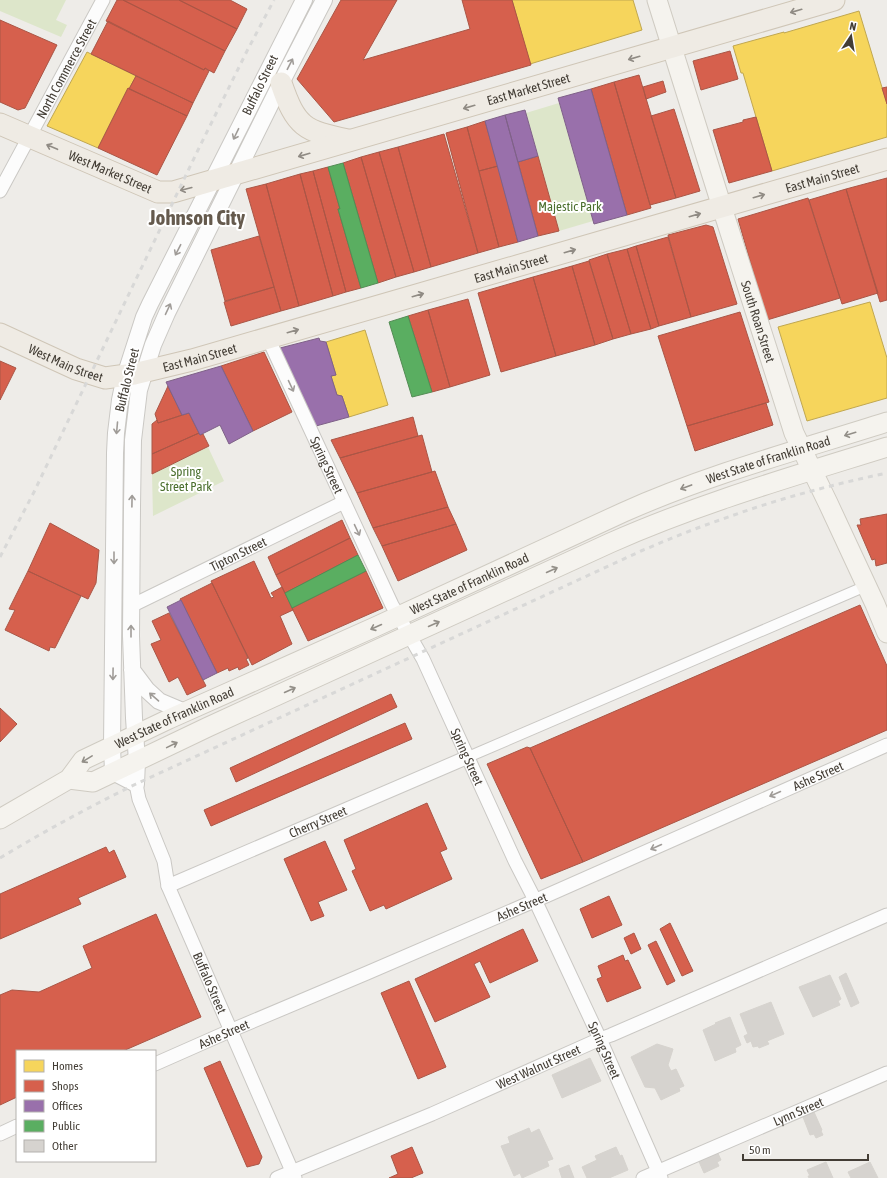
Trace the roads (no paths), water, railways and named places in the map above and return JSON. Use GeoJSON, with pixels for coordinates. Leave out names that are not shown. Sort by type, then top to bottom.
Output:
{"type":"FeatureCollection","features":[{"type":"Feature","properties":{"kind":"main road","name":"South Roan Street"},"geometry":{"type":"LineString","coordinates":[[657,0],[790,422],[887,633]]}},
{"type":"Feature","properties":{"kind":"main road","name":"East Market Street"},"geometry":{"type":"LineString","coordinates":[[224,178],[834,0]]}},
{"type":"Feature","properties":{"kind":"main road"},"geometry":{"type":"LineString","coordinates":[[281,84],[291,110],[301,123],[322,135],[351,141]]}},
{"type":"Feature","properties":{"kind":"main road","name":"West Market Street"},"geometry":{"type":"LineString","coordinates":[[0,124],[158,192],[173,192],[224,178]]}},
{"type":"Feature","properties":{"kind":"main road","name":"East Main Street"},"geometry":{"type":"LineString","coordinates":[[134,374],[192,360],[887,159]]}},
{"type":"Feature","properties":{"kind":"main road","name":"West Main Street"},"geometry":{"type":"LineString","coordinates":[[0,334],[76,369],[105,378],[134,374]]}},
{"type":"Feature","properties":{"kind":"main road","name":"West State of Franklin Road"},"geometry":{"type":"LineString","coordinates":[[69,779],[93,782],[202,730],[653,499],[711,478],[887,422]]}},
{"type":"Feature","properties":{"kind":"main road","name":"West State of Franklin Road"},"geometry":{"type":"LineString","coordinates":[[0,819],[69,779],[83,760],[185,712],[404,626],[695,508],[887,447]]}},
{"type":"Feature","properties":{"kind":"street","name":"North Commerce Street"},"geometry":{"type":"LineString","coordinates":[[0,191],[103,0]]}},
{"type":"Feature","properties":{"kind":"street","name":"Buffalo Street"},"geometry":{"type":"LineString","coordinates":[[113,772],[112,746],[116,441],[120,400],[134,374],[153,345],[224,178],[304,0]]}},
{"type":"Feature","properties":{"kind":"street","name":"Buffalo Street"},"geometry":{"type":"LineString","coordinates":[[294,1175],[168,886],[164,861],[139,799],[136,784],[137,761],[132,670],[131,606],[133,446],[138,395],[134,374],[144,318],[150,304],[281,84],[324,0]]}},
{"type":"Feature","properties":{"kind":"street","name":"Spring Street"},"geometry":{"type":"LineString","coordinates":[[268,338],[392,605],[423,659],[515,861],[535,900],[600,1039],[660,1175]]}},
{"type":"Feature","properties":{"kind":"street","name":"Tipton Street"},"geometry":{"type":"LineString","coordinates":[[131,606],[344,502]]}},
{"type":"Feature","properties":{"kind":"street"},"geometry":{"type":"LineString","coordinates":[[468,758],[866,586]]}},
{"type":"Feature","properties":{"kind":"street"},"geometry":{"type":"LineString","coordinates":[[132,670],[147,690],[159,701],[185,712]]}},
{"type":"Feature","properties":{"kind":"street","name":"Ashe Street"},"geometry":{"type":"LineString","coordinates":[[156,1064],[535,900],[887,745]]}},
{"type":"Feature","properties":{"kind":"street","name":"Cherry Street"},"geometry":{"type":"LineString","coordinates":[[168,886],[468,758]]}},
{"type":"Feature","properties":{"kind":"street"},"geometry":{"type":"LineString","coordinates":[[113,772],[136,784]]}},
{"type":"Feature","properties":{"kind":"street","name":"West Walnut Street"},"geometry":{"type":"LineString","coordinates":[[277,1178],[294,1175],[600,1039],[887,915]]}},
{"type":"Feature","properties":{"kind":"street","name":"Lynn Street"},"geometry":{"type":"LineString","coordinates":[[643,1178],[660,1175],[887,1073]]}},
{"type":"Feature","properties":{"kind":"street"},"geometry":{"type":"LineString","coordinates":[[0,1134],[16,1126]]}},
{"type":"Feature","properties":{"kind":"railway"},"geometry":{"type":"LineString","coordinates":[[0,557],[34,492],[198,150],[274,0]]}},
{"type":"Feature","properties":{"kind":"railway"},"geometry":{"type":"LineString","coordinates":[[0,858],[101,801],[136,784],[641,551],[700,527],[761,506],[823,488],[887,473]]}},
{"type":"Feature","properties":{"kind":"district","name":"Johnson City"},"geometry":{"type":"Point","coordinates":[197,217]}},
{"type":"Feature","properties":{"kind":"park label","name":"Majestic Park"},"geometry":{"type":"Point","coordinates":[570,206]}},
{"type":"Feature","properties":{"kind":"park label","name":"Spring Street Park"},"geometry":{"type":"Point","coordinates":[186,478]}}]}
